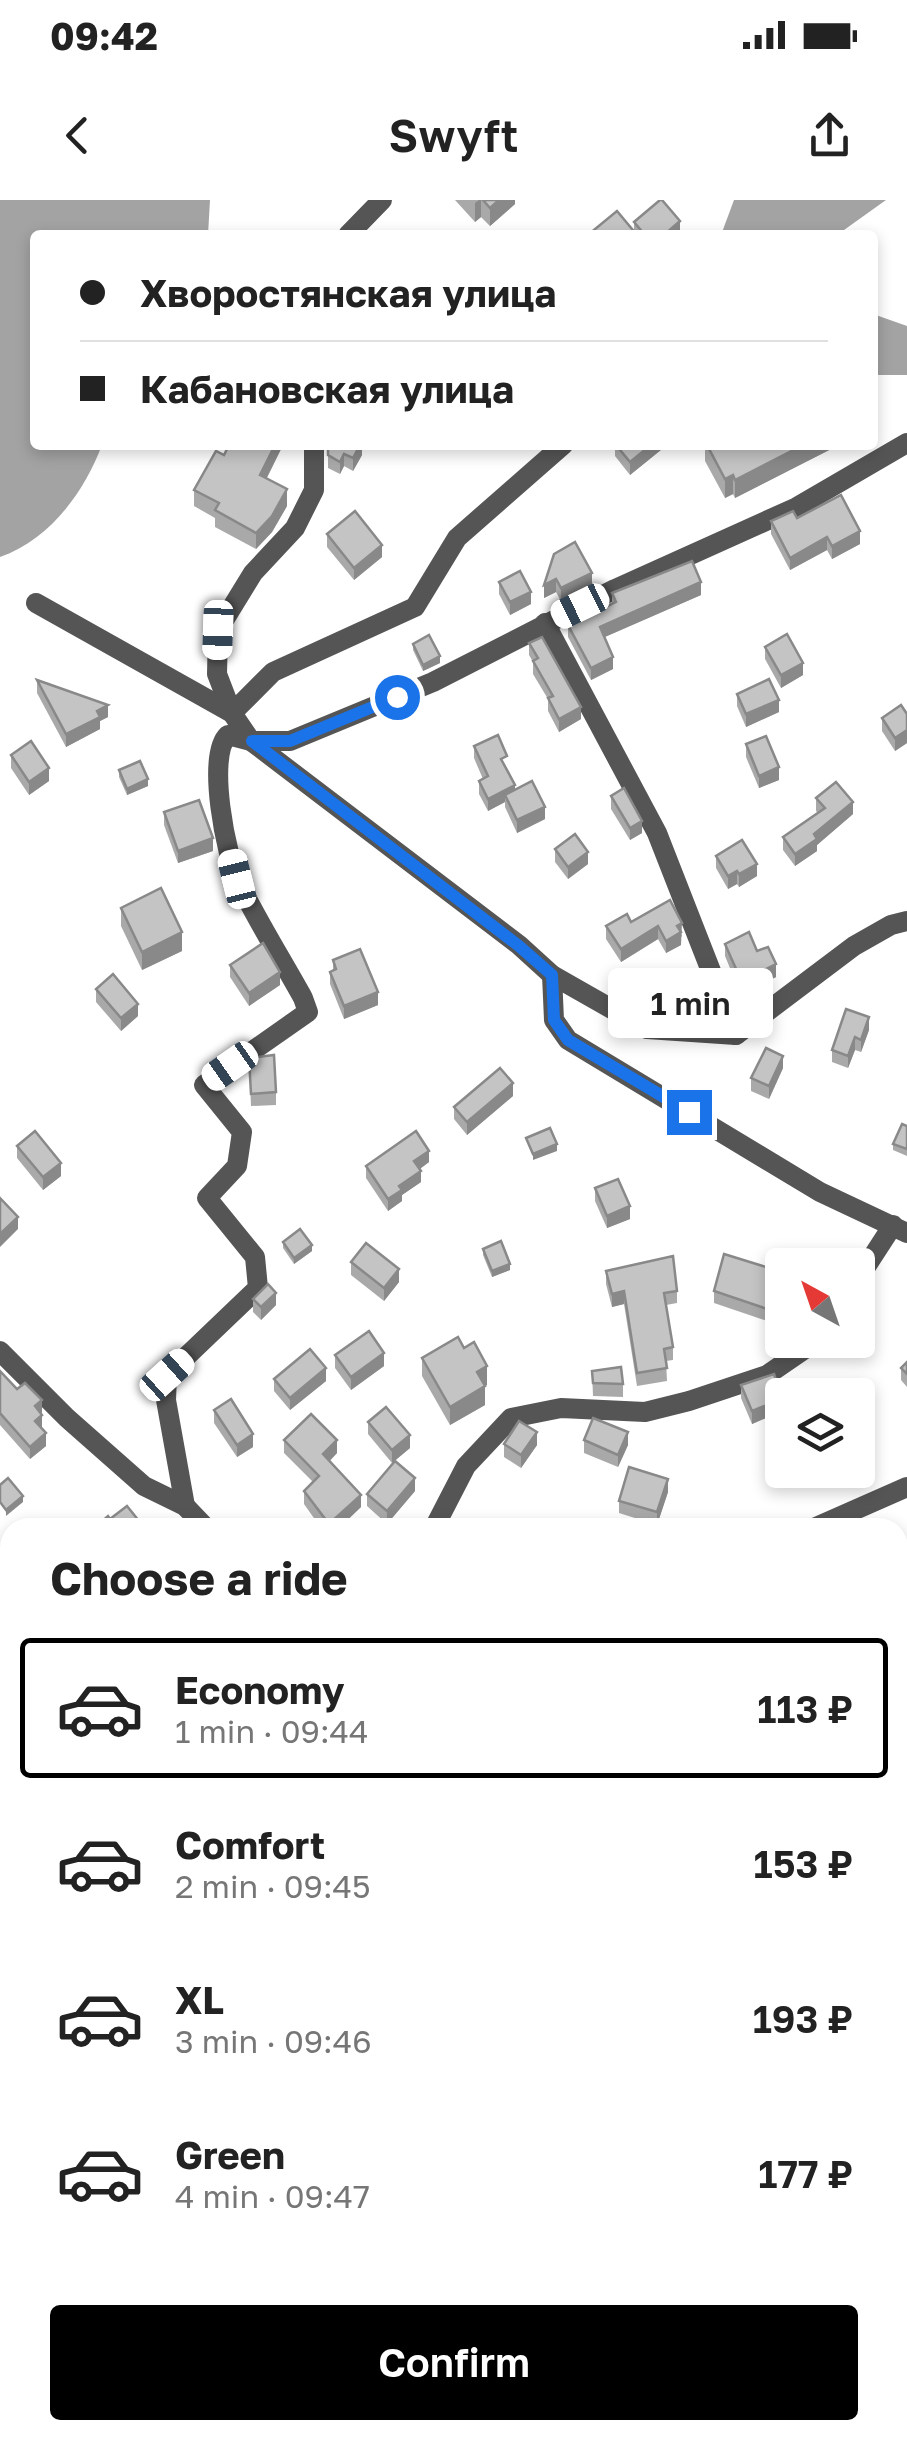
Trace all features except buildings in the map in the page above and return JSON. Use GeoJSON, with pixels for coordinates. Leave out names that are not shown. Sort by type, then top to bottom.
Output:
{"type":"FeatureCollection","features":[{"type":"Feature","properties":{"kind":"street"},"geometry":{"type":"LineString","coordinates":[[353,230],[382,200]]}},
{"type":"Feature","properties":{"kind":"street"},"geometry":{"type":"LineString","coordinates":[[185,1506],[166,1400],[167,1375],[258,1288],[254,1257],[207,1198],[237,1166],[242,1132],[204,1085],[308,1012],[237,879],[224,828],[218,750],[228,734],[252,741],[290,741],[433,682],[544,623],[797,507],[907,443]]}},
{"type":"Feature","properties":{"kind":"street"},"geometry":{"type":"LineString","coordinates":[[314,450],[314,490],[295,528],[253,573],[218,630],[217,674],[232,712],[252,741],[552,975],[647,1028],[736,1035],[854,946],[891,925],[907,921]]}},
{"type":"Feature","properties":{"kind":"street"},"geometry":{"type":"LineString","coordinates":[[232,712],[272,672],[414,607],[457,538],[556,450]]}},
{"type":"Feature","properties":{"kind":"street"},"geometry":{"type":"LineString","coordinates":[[36,603],[232,712]]}},
{"type":"Feature","properties":{"kind":"street"},"geometry":{"type":"LineString","coordinates":[[544,623],[657,833],[736,1035]]}},
{"type":"Feature","properties":{"kind":"street"},"geometry":{"type":"LineString","coordinates":[[552,975],[554,1020],[568,1040],[820,1192],[900,1229],[875,1259]]}},
{"type":"Feature","properties":{"kind":"street"},"geometry":{"type":"LineString","coordinates":[[0,1352],[144,1486],[185,1506],[196,1518]]}},
{"type":"Feature","properties":{"kind":"street"},"geometry":{"type":"LineString","coordinates":[[439,1518],[466,1466],[512,1418],[561,1408],[645,1412],[767,1375],[792,1358]]}},
{"type":"Feature","properties":{"kind":"street"},"geometry":{"type":"LineString","coordinates":[[837,1518],[907,1487]]}},
{"type":"Feature","properties":{"kind":"shaded area"},"geometry":{"type":"Polygon","coordinates":[[[0,200],[210,200],[208,230],[30,230],[30,450],[100,450],[63,513],[34,539],[0,557],[0,200]]]}},
{"type":"Feature","properties":{"kind":"shaded area"},"geometry":{"type":"Polygon","coordinates":[[[734,200],[886,200],[844,230],[723,230],[734,200]]]}},
{"type":"Feature","properties":{"kind":"shaded area"},"geometry":{"type":"Polygon","coordinates":[[[878,316],[907,326],[907,375],[878,375],[878,316]]]}},
{"type":"Feature","properties":{"kind":"route"},"geometry":{"type":"LineString","coordinates":[[397,697],[290,741],[252,741],[552,975],[554,1020],[568,1040],[689,1112]]}}]}
